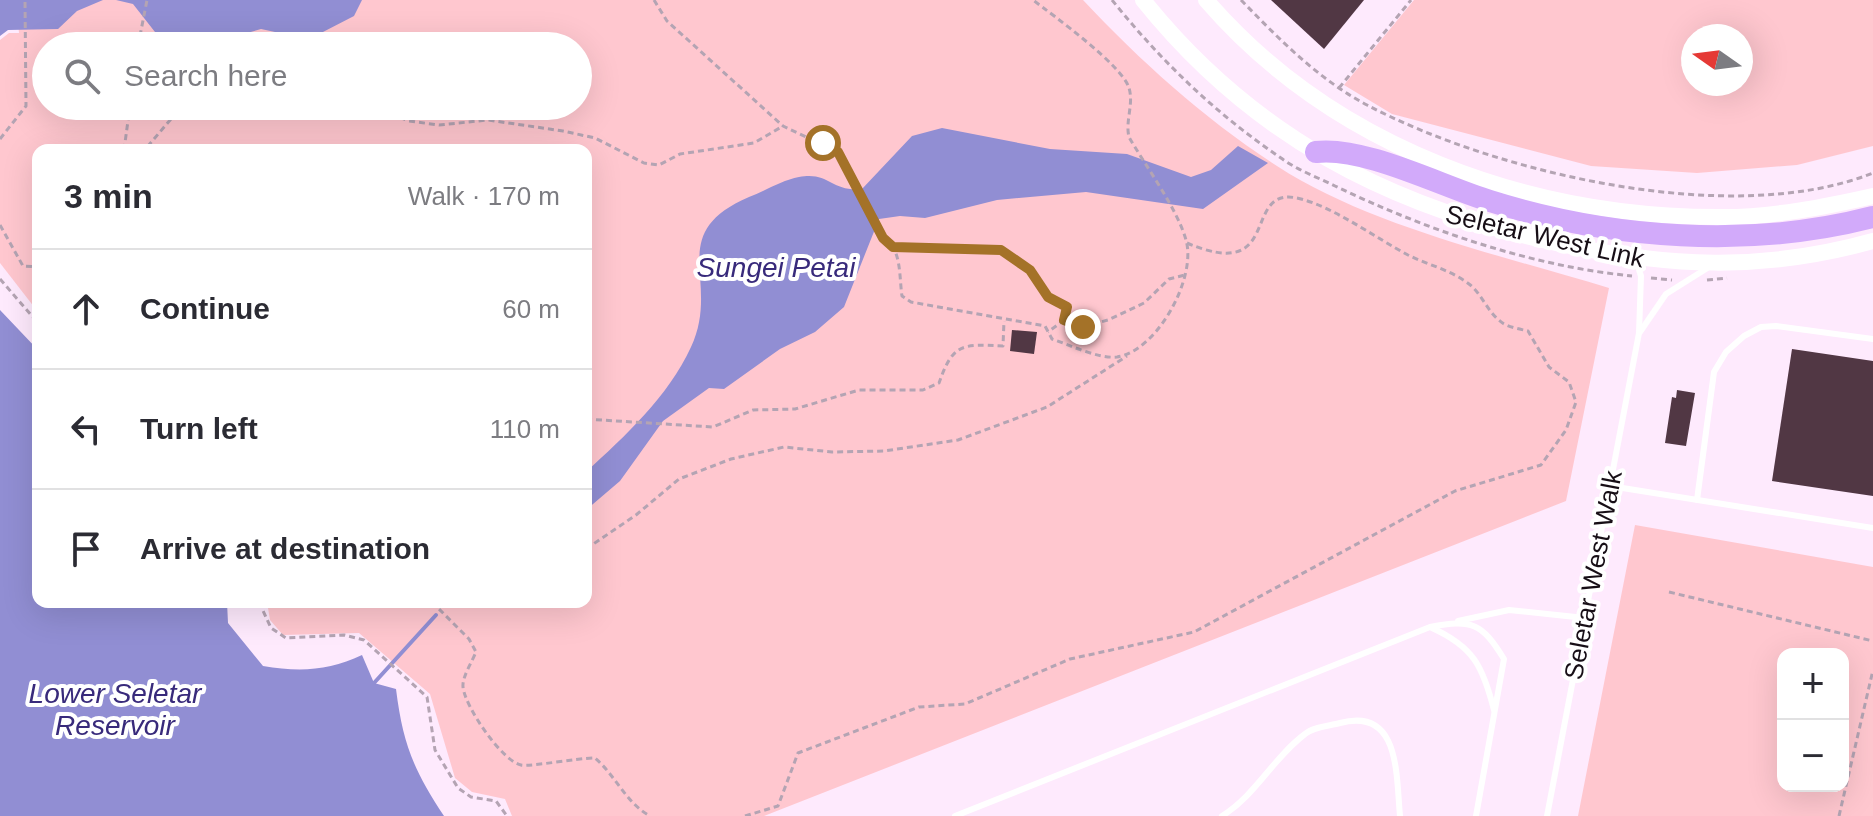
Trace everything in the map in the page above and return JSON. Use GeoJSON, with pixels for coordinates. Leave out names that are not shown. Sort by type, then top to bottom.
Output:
{"type":"FeatureCollection","features":[{"type":"Feature","properties":{"kind":"highway"},"geometry":{"type":"LineString","coordinates":[[1316,152],[1355,153],[1439,185],[1540,216],[1623,229],[1733,237],[1873,217]]}},
{"type":"Feature","properties":{"kind":"main road","name":"Seletar West Link"},"geometry":{"type":"LineString","coordinates":[[1143,0],[1181,48],[1229,91],[1316,152],[1348,173],[1428,208],[1485,228],[1636,260],[1712,265],[1761,263],[1873,241]]}},
{"type":"Feature","properties":{"kind":"main road","name":"Seletar West Link"},"geometry":{"type":"LineString","coordinates":[[1206,0],[1256,49],[1309,94],[1375,134],[1467,177],[1576,205],[1646,215],[1725,218],[1817,209],[1873,196]]}},
{"type":"Feature","properties":{"kind":"lane","name":"Seletar West Walk"},"geometry":{"type":"LineString","coordinates":[[1547,816],[1639,333],[1641,276],[1636,260]]}},
{"type":"Feature","properties":{"kind":"lane","name":"Seletar West Walk"},"geometry":{"type":"LineString","coordinates":[[1639,333],[1666,294],[1712,265]]}},
{"type":"Feature","properties":{"kind":"lane"},"geometry":{"type":"LineString","coordinates":[[1697,500],[1714,372],[1726,352],[1744,336],[1761,327],[1776,326],[1873,339]]}},
{"type":"Feature","properties":{"kind":"lane"},"geometry":{"type":"LineString","coordinates":[[1610,486],[1873,528]]}},
{"type":"Feature","properties":{"kind":"lane"},"geometry":{"type":"LineString","coordinates":[[955,816],[1430,627],[1509,610],[1585,618]]}},
{"type":"Feature","properties":{"kind":"lane"},"geometry":{"type":"LineString","coordinates":[[1458,621],[1488,632],[1504,659],[1476,816]]}},
{"type":"Feature","properties":{"kind":"lane"},"geometry":{"type":"LineString","coordinates":[[1430,627],[1460,641],[1484,673],[1495,713]]}},
{"type":"Feature","properties":{"kind":"lane"},"geometry":{"type":"LineString","coordinates":[[1222,816],[1244,802],[1307,732],[1359,718],[1376,723],[1387,738],[1396,765],[1400,816]]}},
{"type":"Feature","properties":{"kind":"path"},"geometry":{"type":"LineString","coordinates":[[0,139],[26,106],[25,0]]}},
{"type":"Feature","properties":{"kind":"path"},"geometry":{"type":"LineString","coordinates":[[140,32],[147,0]]}},
{"type":"Feature","properties":{"kind":"path"},"geometry":{"type":"LineString","coordinates":[[654,0],[667,21],[783,126],[838,152],[883,238],[893,247],[898,258],[902,296],[911,302],[1045,326],[1052,339],[1112,358],[1130,354]]}},
{"type":"Feature","properties":{"kind":"path"},"geometry":{"type":"LineString","coordinates":[[592,545],[636,515],[679,479],[731,459],[784,447],[832,452],[884,451],[958,440],[1047,407],[1148,343],[1185,285],[1187,243],[1127,126],[1131,101],[1122,74],[1033,0]]}},
{"type":"Feature","properties":{"kind":"path"},"geometry":{"type":"LineString","coordinates":[[1241,0],[1308,66],[1339,88],[1399,120],[1461,144],[1568,177],[1668,192],[1761,195],[1810,190],[1873,173]]}},
{"type":"Feature","properties":{"kind":"path"},"geometry":{"type":"LineString","coordinates":[[1339,88],[1411,0]]}},
{"type":"Feature","properties":{"kind":"path"},"geometry":{"type":"LineString","coordinates":[[125,144],[128,120]]}},
{"type":"Feature","properties":{"kind":"path"},"geometry":{"type":"LineString","coordinates":[[150,144],[170,120]]}},
{"type":"Feature","properties":{"kind":"path"},"geometry":{"type":"LineString","coordinates":[[407,120],[439,125],[488,120],[563,131],[595,138],[644,163],[659,165],[680,154],[754,143],[783,126]]}},
{"type":"Feature","properties":{"kind":"path"},"geometry":{"type":"LineString","coordinates":[[745,816],[778,806],[798,753],[919,707],[965,704],[1070,659],[1194,632],[1455,491],[1541,465],[1566,430],[1576,402],[1573,392],[1569,382],[1549,367],[1528,331],[1501,323],[1481,297],[1454,275],[1412,257],[1305,199],[1280,198],[1269,205],[1251,243],[1241,252],[1226,255],[1187,243]]}},
{"type":"Feature","properties":{"kind":"path"},"geometry":{"type":"LineString","coordinates":[[0,225],[23,266],[32,267]]}},
{"type":"Feature","properties":{"kind":"path"},"geometry":{"type":"LineString","coordinates":[[893,247],[1001,250],[1030,270],[1048,297],[1067,307],[1064,320],[1048,332]]}},
{"type":"Feature","properties":{"kind":"path"},"geometry":{"type":"LineString","coordinates":[[1064,320],[1083,327],[1108,320],[1144,303],[1169,279],[1185,275]]}},
{"type":"Feature","properties":{"kind":"path"},"geometry":{"type":"LineString","coordinates":[[0,279],[32,316]]}},
{"type":"Feature","properties":{"kind":"path"},"geometry":{"type":"LineString","coordinates":[[592,419],[713,427],[753,410],[795,409],[859,390],[923,390],[939,383],[949,356],[967,344],[1003,346],[1004,321]]}},
{"type":"Feature","properties":{"kind":"path"},"geometry":{"type":"LineString","coordinates":[[1669,592],[1873,641]]}},
{"type":"Feature","properties":{"kind":"path"},"geometry":{"type":"LineString","coordinates":[[262,608],[271,628],[286,638],[344,635],[364,640],[427,697],[429,726],[443,767],[458,788],[471,797],[496,801],[507,816]]}},
{"type":"Feature","properties":{"kind":"path"},"geometry":{"type":"LineString","coordinates":[[438,608],[469,639],[476,652],[463,684],[469,707],[506,758],[523,766],[567,757],[595,758],[613,773],[634,808],[650,816]]}},
{"type":"Feature","properties":{"kind":"path"},"geometry":{"type":"LineString","coordinates":[[1839,816],[1873,670]]}},
{"type":"Feature","properties":{"kind":"shaded area"},"geometry":{"type":"Polygon","coordinates":[[[16,0],[1083,0],[1151,68],[1200,110],[1277,166],[1313,187],[1353,206],[1438,238],[1609,288],[1566,501],[764,816],[512,816],[505,799],[472,792],[455,778],[430,694],[359,633],[283,635],[270,620],[268,608],[592,608],[592,144],[32,144],[32,304],[0,263],[0,40],[9,33],[19,33],[16,0]]]}},
{"type":"Feature","properties":{"kind":"shaded area"},"geometry":{"type":"Polygon","coordinates":[[[1414,0],[1873,0],[1873,146],[1797,165],[1697,173],[1591,166],[1392,114],[1344,85],[1414,0]]]}},
{"type":"Feature","properties":{"kind":"shaded area"},"geometry":{"type":"Polygon","coordinates":[[[1635,525],[1873,567],[1873,816],[1578,816],[1635,525]]]}},
{"type":"Feature","properties":{"kind":"water"},"geometry":{"type":"Polygon","coordinates":[[[0,0],[103,0],[77,11],[58,29],[8,30],[0,36],[0,0]]]}},
{"type":"Feature","properties":{"kind":"water"},"geometry":{"type":"Polygon","coordinates":[[[116,0],[362,0],[354,16],[323,32],[261,29],[250,32],[155,32],[133,4],[116,0]]]}},
{"type":"Feature","properties":{"kind":"water","name":"Sungei Petai"},"geometry":{"type":"Polygon","coordinates":[[[942,128],[1050,149],[1127,154],[1191,177],[1211,170],[1238,146],[1268,163],[1203,209],[1086,192],[997,200],[925,218],[900,216],[879,219],[844,307],[815,332],[780,349],[724,389],[709,388],[663,421],[620,481],[592,505],[592,466],[658,399],[691,347],[699,323],[701,243],[708,227],[723,211],[793,178],[817,177],[843,188],[862,189],[912,136],[942,128]]]}},
{"type":"Feature","properties":{"kind":"water","name":"Lower Seletar Reservoir"},"geometry":{"type":"Polygon","coordinates":[[[0,310],[32,344],[32,608],[227,608],[228,623],[263,666],[314,669],[362,655],[374,683],[396,689],[411,756],[444,816],[0,816],[0,310]]]}},
{"type":"Feature","properties":{"kind":"building"},"geometry":{"type":"Polygon","coordinates":[[[1271,0],[1364,0],[1324,49],[1271,0]]]}},
{"type":"Feature","properties":{"kind":"building"},"geometry":{"type":"Polygon","coordinates":[[[1012,330],[1037,332],[1034,354],[1010,351],[1012,330]]]}},
{"type":"Feature","properties":{"kind":"building"},"geometry":{"type":"Polygon","coordinates":[[[1792,349],[1873,361],[1873,496],[1772,481],[1792,349]]]}},
{"type":"Feature","properties":{"kind":"building"},"geometry":{"type":"Polygon","coordinates":[[[1677,390],[1695,393],[1686,446],[1665,443],[1672,397],[1676,398],[1677,390]]]}},
{"type":"Feature","properties":{"kind":"waterway","name":"Sungei Petai"},"geometry":{"type":"LineString","coordinates":[[374,683],[436,615]]}},
{"type":"Feature","properties":{"kind":"route"},"geometry":{"type":"LineString","coordinates":[[823,143],[838,152],[883,238],[890,241],[893,247],[1001,250],[1030,270],[1048,297],[1067,307],[1064,320],[1083,327]]}}]}
